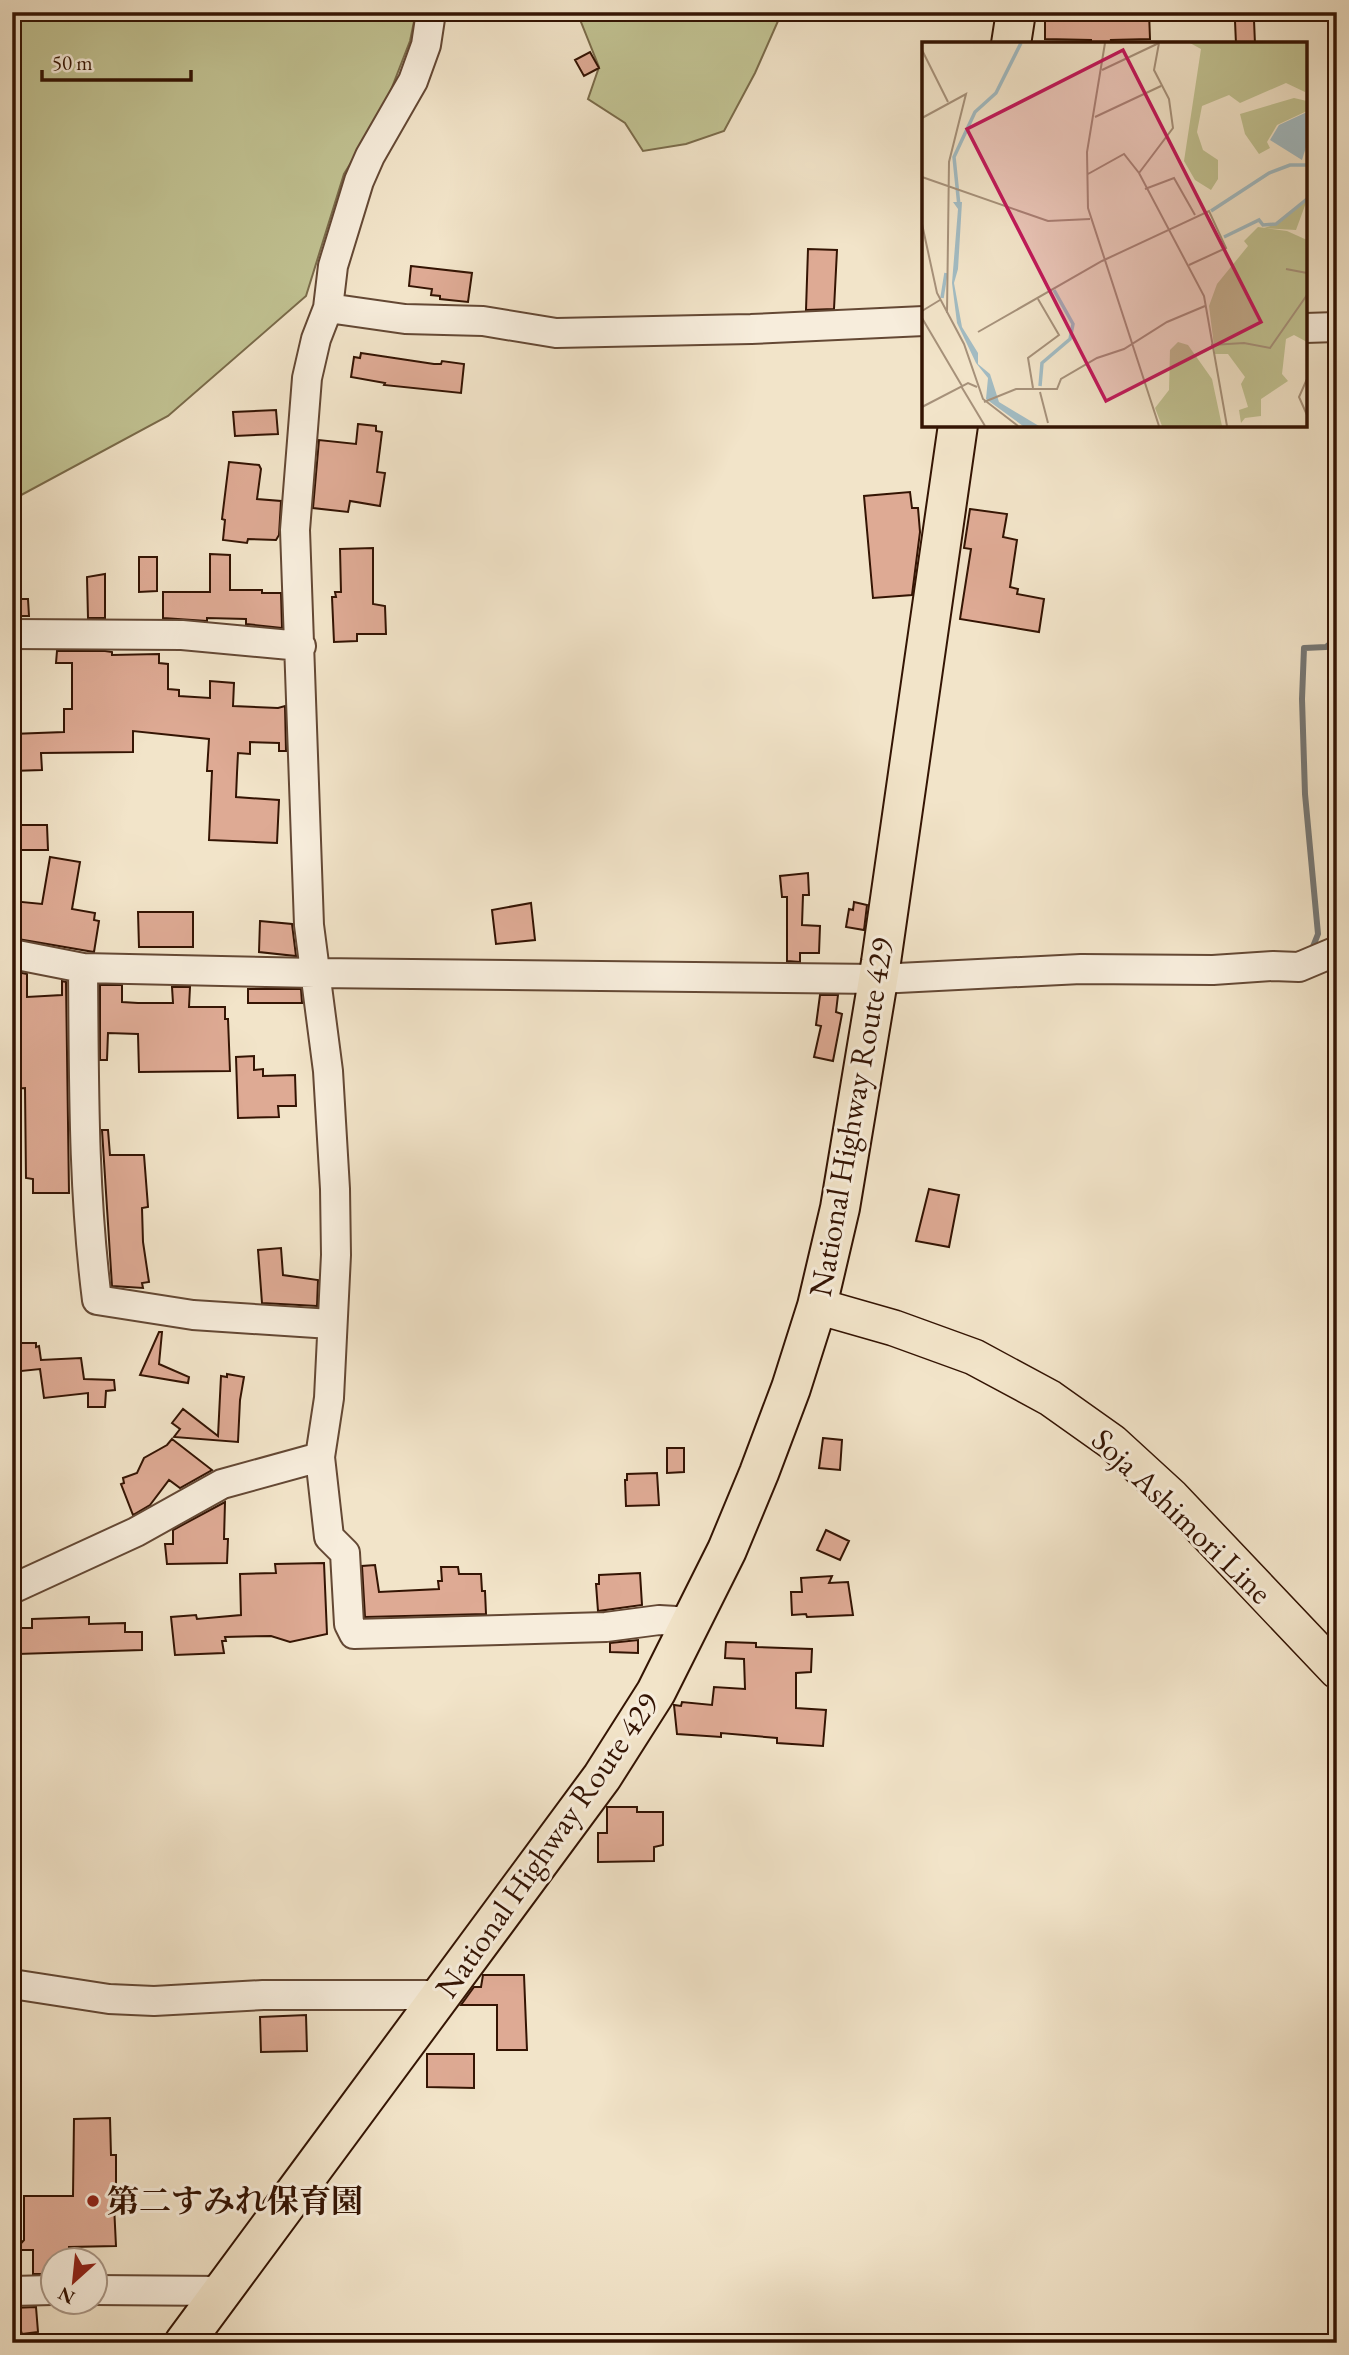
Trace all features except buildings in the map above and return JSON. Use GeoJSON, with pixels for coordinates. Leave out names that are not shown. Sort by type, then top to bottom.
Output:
{"type":"FeatureCollection","features":[{"type":"Feature","properties":{"kind":"highway"},"geometry":{"type":"LineString","coordinates":[[1012,42],[1016,12]]}},
{"type":"Feature","properties":{"kind":"highway","name":"National Highway Route 429"},"geometry":{"type":"LineString","coordinates":[[184,2343],[602,1777],[656,1692],[693,1622],[759,1473],[791,1388],[817,1306],[840,1208],[879,971],[958,427]]}},
{"type":"Feature","properties":{"kind":"main road","name":"Soja Ashimori Line"},"geometry":{"type":"LineString","coordinates":[[817,1306],[894,1328],[974,1357],[1051,1398],[1112,1442],[1172,1497],[1337,1671]]}},
{"type":"Feature","properties":{"kind":"street"},"geometry":{"type":"LineString","coordinates":[[426,14],[426,45],[413,81],[359,181],[334,266],[328,308],[316,339],[307,378],[295,530],[301,646],[303,785],[313,963],[328,1071],[335,1189],[329,1398],[320,1457],[329,1537],[345,1553],[349,1623],[354,1634],[606,1628],[659,1620],[693,1622]]}},
{"type":"Feature","properties":{"kind":"street"},"geometry":{"type":"LineString","coordinates":[[328,308],[405,319],[483,321],[556,333],[751,330],[922,321]]}},
{"type":"Feature","properties":{"kind":"street"},"geometry":{"type":"LineString","coordinates":[[1307,328],[1337,327]]}},
{"type":"Feature","properties":{"kind":"street"},"geometry":{"type":"LineString","coordinates":[[12,634],[182,635],[301,646]]}},
{"type":"Feature","properties":{"kind":"street"},"geometry":{"type":"LineString","coordinates":[[12,954],[83,968],[313,963],[879,971],[1213,970],[1299,967],[1337,951]]}},
{"type":"Feature","properties":{"kind":"street"},"geometry":{"type":"LineString","coordinates":[[83,968],[85,1120],[92,1261],[97,1300],[193,1315],[331,1324]]}},
{"type":"Feature","properties":{"kind":"street"},"geometry":{"type":"LineString","coordinates":[[12,1589],[136,1532],[222,1484],[320,1457]]}},
{"type":"Feature","properties":{"kind":"street"},"geometry":{"type":"LineString","coordinates":[[12,1984],[109,1999],[154,2001],[277,1995],[442,1995]]}},
{"type":"Feature","properties":{"kind":"street"},"geometry":{"type":"LineString","coordinates":[[12,2291],[38,2290]]}},
{"type":"Feature","properties":{"kind":"street"},"geometry":{"type":"LineString","coordinates":[[108,2290],[223,2291]]}},
{"type":"Feature","properties":{"kind":"green space"},"geometry":{"type":"Polygon","coordinates":[[[12,12],[416,12],[410,41],[382,113],[344,174],[306,296],[168,416],[12,500],[12,12]]]}},
{"type":"Feature","properties":{"kind":"green space"},"geometry":{"type":"Polygon","coordinates":[[[577,12],[782,12],[755,73],[724,131],[686,144],[643,151],[625,123],[588,99],[599,67],[577,12]]]}},
{"type":"Feature","properties":{"kind":"waterway"},"geometry":{"type":"LineString","coordinates":[[1312,949],[1318,934],[1305,794],[1302,699],[1304,648],[1326,647],[1337,638]]}},
{"type":"Feature","properties":{"kind":"place","name":"第二すみれ保育園"},"geometry":{"type":"Point","coordinates":[93,2201]}}]}
